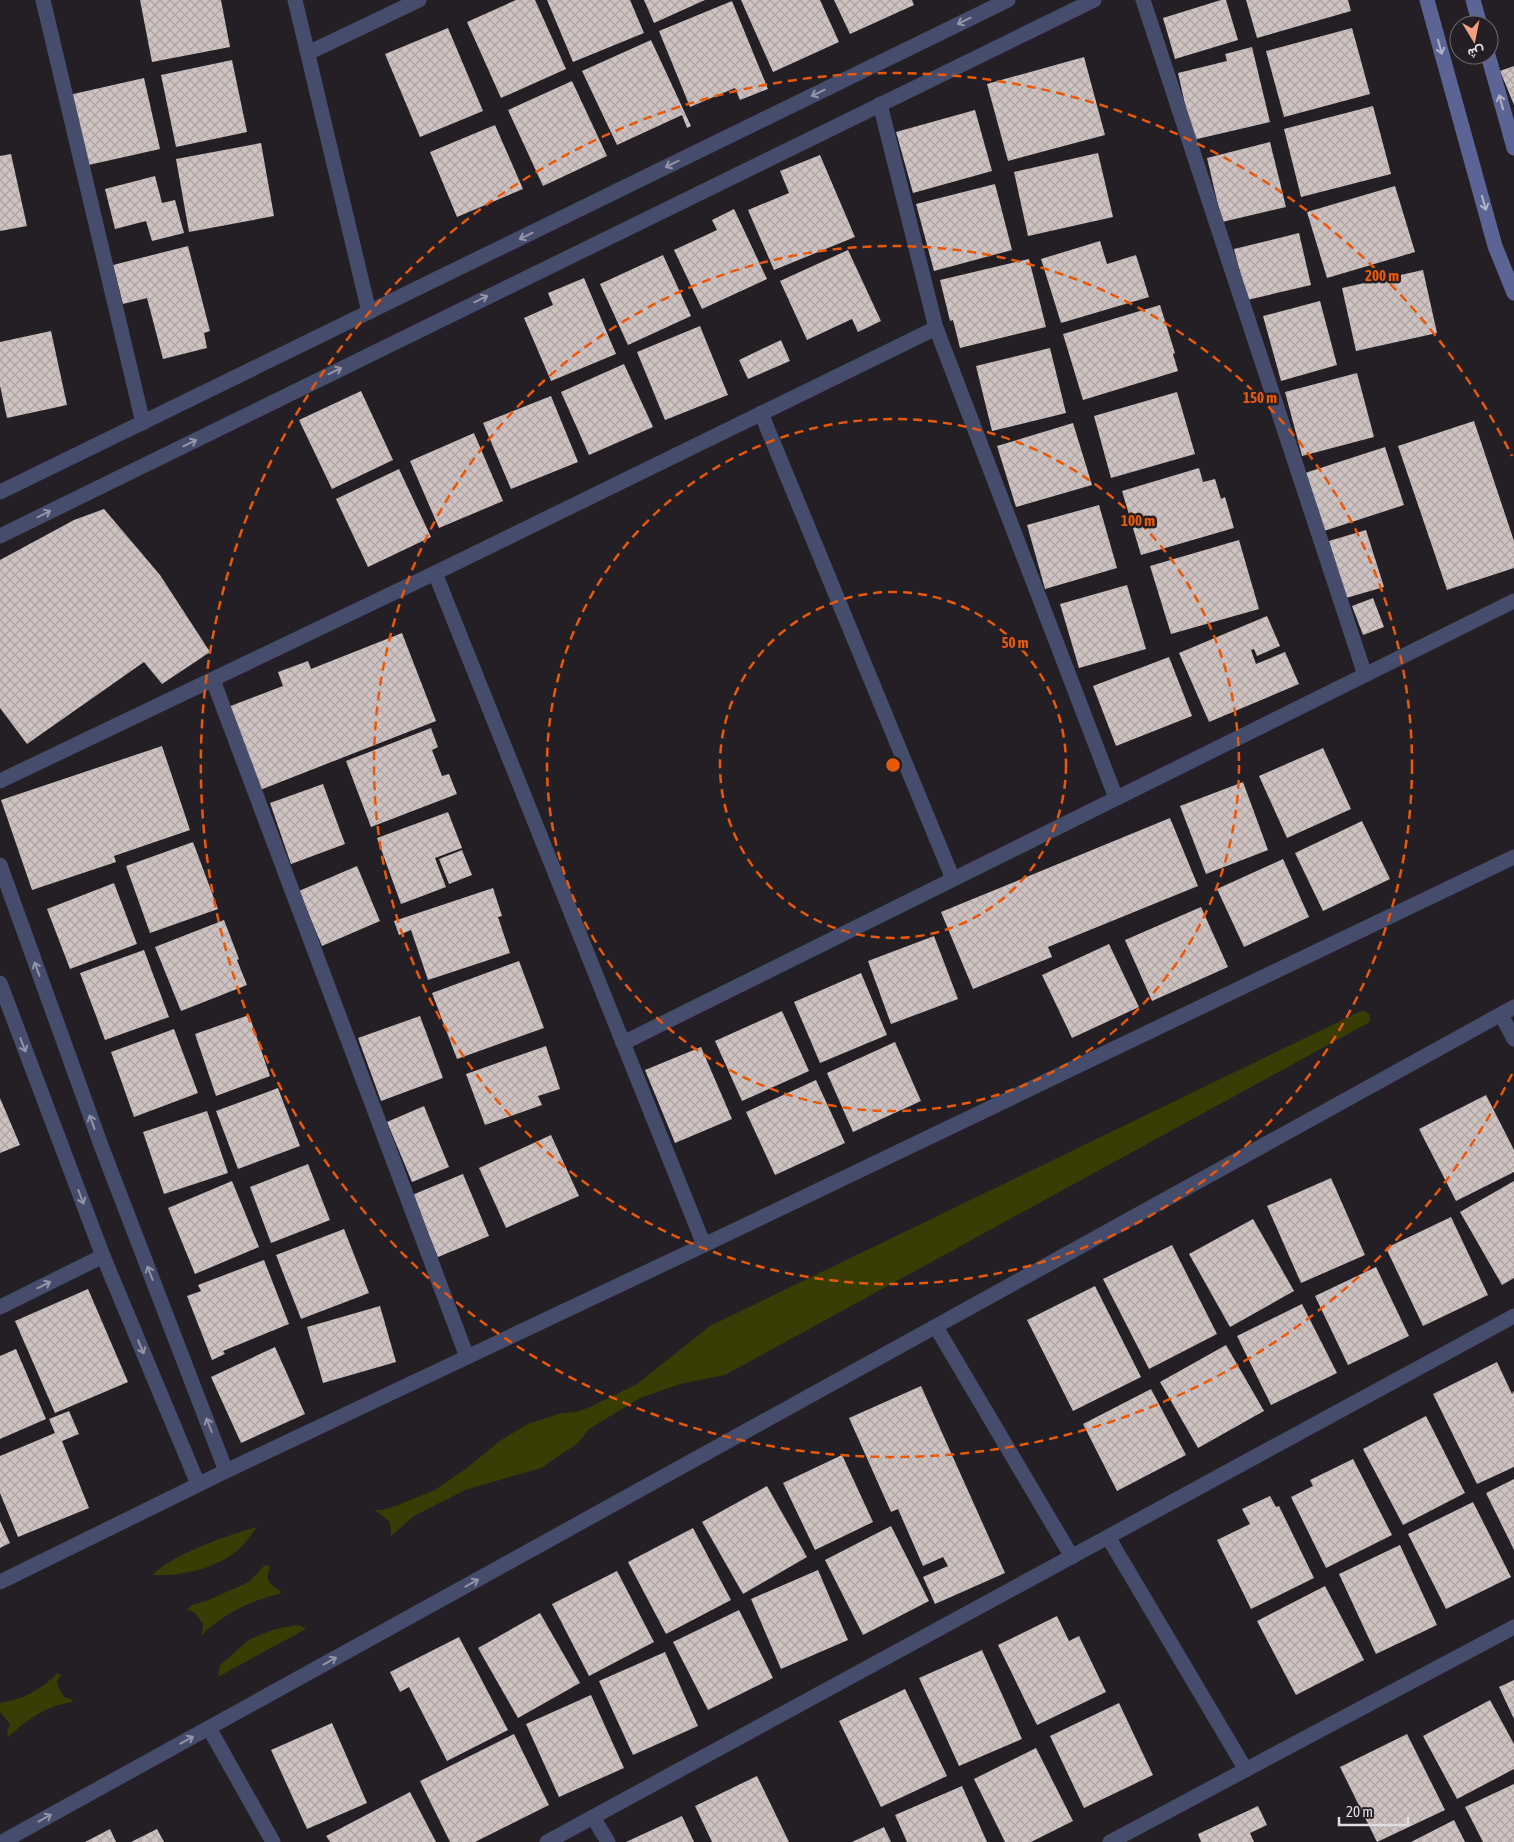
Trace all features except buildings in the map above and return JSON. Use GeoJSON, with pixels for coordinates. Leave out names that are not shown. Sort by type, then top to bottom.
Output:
{"type":"FeatureCollection","features":[{"type":"Feature","properties":{"kind":"main road"},"geometry":{"type":"LineString","coordinates":[[1427,0],[1495,246],[1514,293]]}},
{"type":"Feature","properties":{"kind":"main road"},"geometry":{"type":"LineString","coordinates":[[1473,0],[1477,15]]}},
{"type":"Feature","properties":{"kind":"main road"},"geometry":{"type":"LineString","coordinates":[[1491,65],[1514,148]]}},
{"type":"Feature","properties":{"kind":"street"},"geometry":{"type":"LineString","coordinates":[[43,0],[143,423]]}},
{"type":"Feature","properties":{"kind":"street"},"geometry":{"type":"LineString","coordinates":[[295,0],[369,312]]}},
{"type":"Feature","properties":{"kind":"street"},"geometry":{"type":"LineString","coordinates":[[308,54],[419,0]]}},
{"type":"Feature","properties":{"kind":"street"},"geometry":{"type":"LineString","coordinates":[[0,492],[1008,0]]}},
{"type":"Feature","properties":{"kind":"street"},"geometry":{"type":"LineString","coordinates":[[0,536],[1094,0]]}},
{"type":"Feature","properties":{"kind":"street"},"geometry":{"type":"LineString","coordinates":[[1143,0],[1365,675]]}},
{"type":"Feature","properties":{"kind":"street"},"geometry":{"type":"LineString","coordinates":[[880,104],[936,328],[1116,798]]}},
{"type":"Feature","properties":{"kind":"street"},"geometry":{"type":"LineString","coordinates":[[0,781],[435,573],[936,328]]}},
{"type":"Feature","properties":{"kind":"street"},"geometry":{"type":"LineString","coordinates":[[761,413],[953,879]]}},
{"type":"Feature","properties":{"kind":"street"},"geometry":{"type":"LineString","coordinates":[[435,573],[704,1245]]}},
{"type":"Feature","properties":{"kind":"street"},"geometry":{"type":"LineString","coordinates":[[623,1042],[1514,601]]}},
{"type":"Feature","properties":{"kind":"street"},"geometry":{"type":"LineString","coordinates":[[213,680],[467,1357]]}},
{"type":"Feature","properties":{"kind":"street"},"geometry":{"type":"LineString","coordinates":[[0,1582],[198,1484],[704,1245],[1514,857]]}},
{"type":"Feature","properties":{"kind":"street"},"geometry":{"type":"LineString","coordinates":[[0,865],[102,1148],[226,1471]]}},
{"type":"Feature","properties":{"kind":"street"},"geometry":{"type":"LineString","coordinates":[[0,983],[6,1018],[198,1484]]}},
{"type":"Feature","properties":{"kind":"street"},"geometry":{"type":"LineString","coordinates":[[2,1842],[1507,1011],[1514,1039]]}},
{"type":"Feature","properties":{"kind":"street"},"geometry":{"type":"LineString","coordinates":[[0,1307],[103,1256]]}},
{"type":"Feature","properties":{"kind":"street"},"geometry":{"type":"LineString","coordinates":[[547,1842],[1514,1316]]}},
{"type":"Feature","properties":{"kind":"street"},"geometry":{"type":"LineString","coordinates":[[936,1327],[1072,1556]]}},
{"type":"Feature","properties":{"kind":"street"},"geometry":{"type":"LineString","coordinates":[[1108,1537],[1246,1770]]}},
{"type":"Feature","properties":{"kind":"street"},"geometry":{"type":"LineString","coordinates":[[1110,1842],[1514,1627]]}},
{"type":"Feature","properties":{"kind":"street"},"geometry":{"type":"LineString","coordinates":[[209,1728],[273,1842]]}},
{"type":"Feature","properties":{"kind":"street"},"geometry":{"type":"LineString","coordinates":[[593,1817],[608,1842]]}},
{"type":"Feature","properties":{"kind":"shaded area"},"geometry":{"type":"Polygon","coordinates":[[[1365,1011],[1370,1015],[1368,1023],[725,1375],[680,1384],[640,1398],[589,1429],[578,1443],[541,1468],[465,1490],[414,1516],[391,1536],[390,1522],[375,1510],[383,1510],[398,1505],[435,1490],[467,1468],[501,1440],[528,1424],[562,1413],[576,1412],[590,1407],[637,1384],[710,1326],[1359,1012],[1365,1011]]]}},
{"type":"Feature","properties":{"kind":"shaded area"},"geometry":{"type":"Polygon","coordinates":[[[257,1527],[240,1548],[221,1561],[187,1573],[152,1575],[174,1559],[187,1553],[216,1540],[257,1527]]]}},
{"type":"Feature","properties":{"kind":"shaded area"},"geometry":{"type":"Polygon","coordinates":[[[269,1565],[268,1579],[274,1587],[281,1591],[280,1594],[238,1609],[210,1627],[202,1635],[203,1624],[195,1613],[187,1609],[192,1605],[206,1601],[249,1582],[264,1566],[269,1565]]]}},
{"type":"Feature","properties":{"kind":"shaded area"},"geometry":{"type":"Polygon","coordinates":[[[299,1625],[306,1629],[218,1677],[220,1665],[250,1639],[275,1629],[299,1625]]]}},
{"type":"Feature","properties":{"kind":"shaded area"},"geometry":{"type":"Polygon","coordinates":[[[57,1673],[61,1675],[57,1681],[58,1687],[64,1697],[71,1699],[73,1702],[55,1706],[38,1714],[8,1737],[7,1733],[10,1724],[0,1712],[0,1703],[31,1693],[57,1673]]]}}]}
